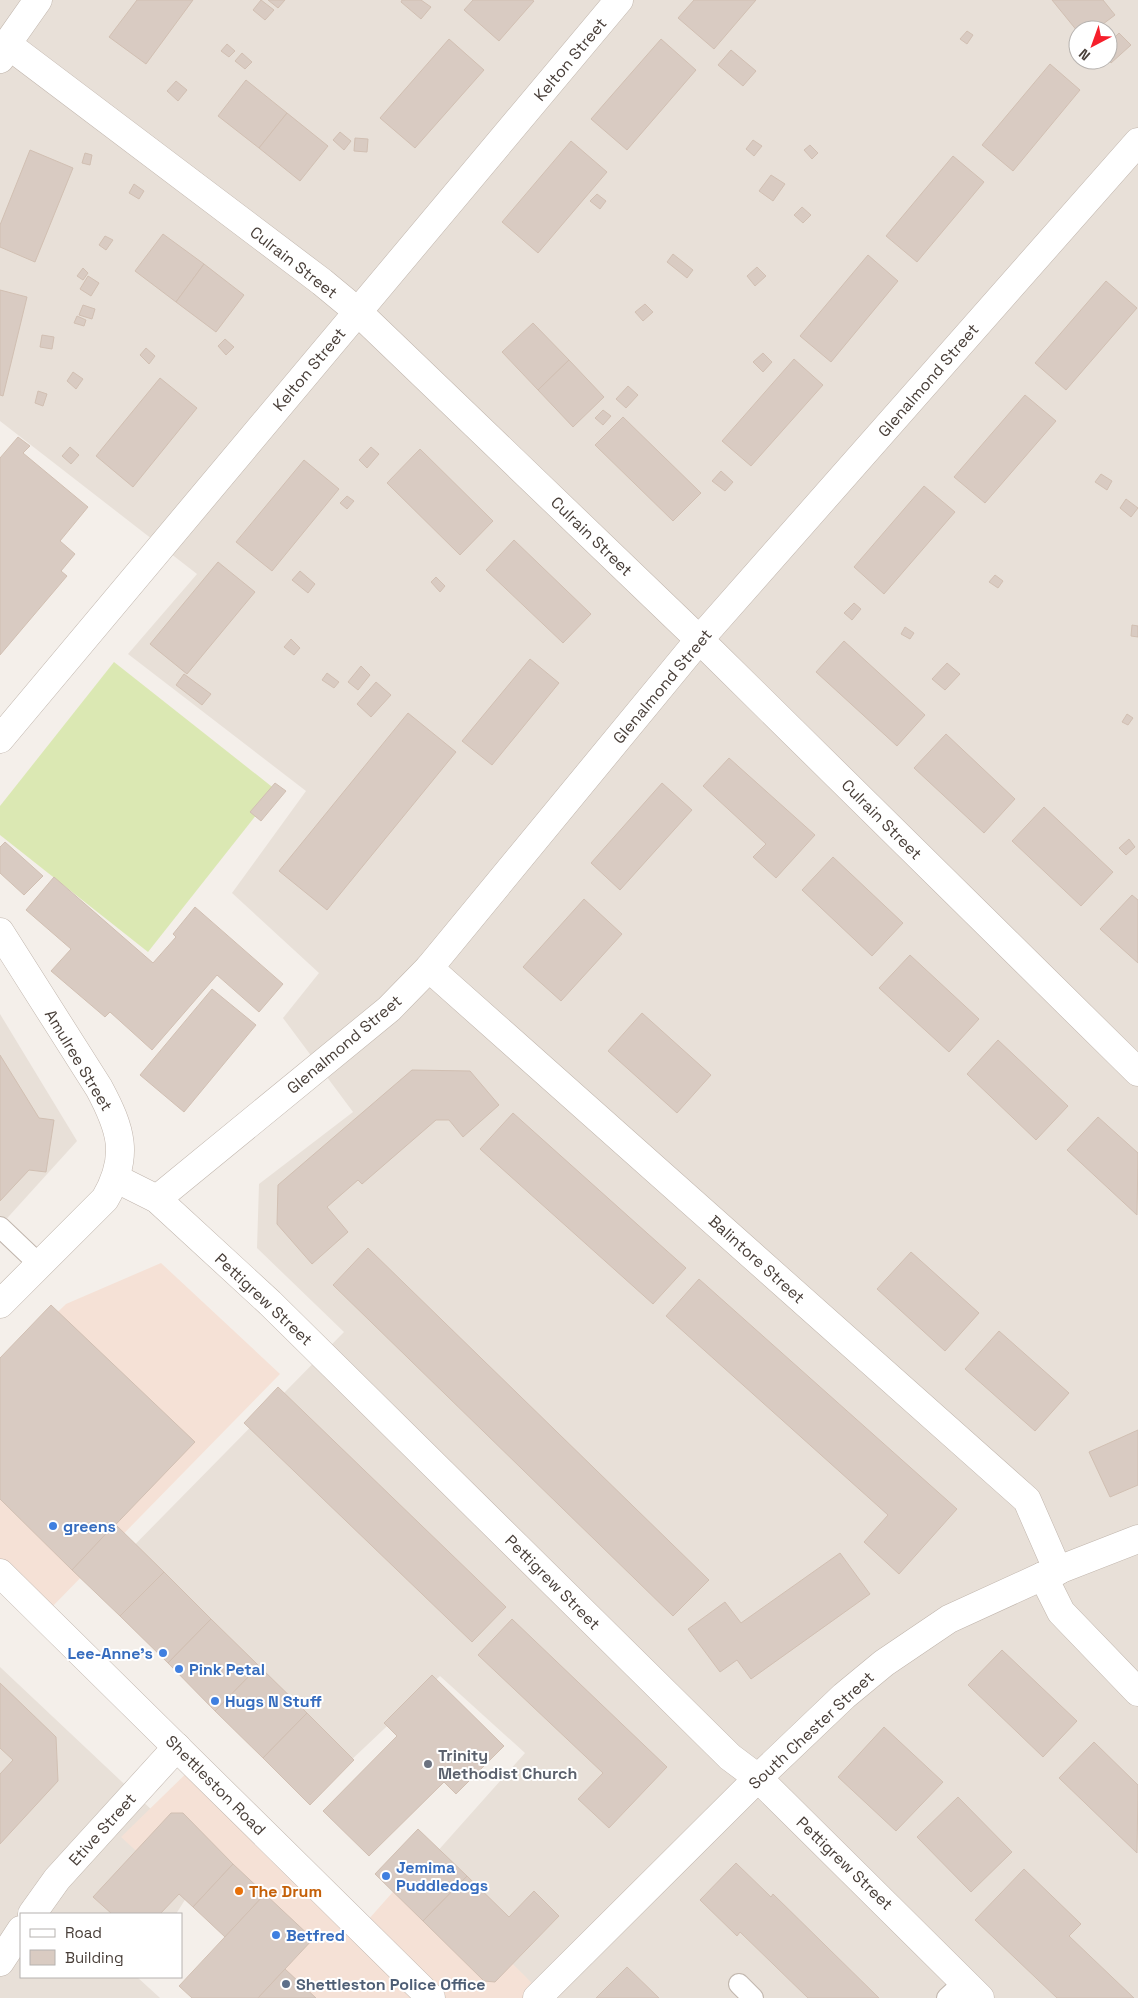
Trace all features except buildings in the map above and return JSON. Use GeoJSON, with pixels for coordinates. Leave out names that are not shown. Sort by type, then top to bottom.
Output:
{"type":"FeatureCollection","features":[{"type":"Feature","properties":{"kind":"street"},"geometry":{"type":"LineString","coordinates":[[4,52],[38,0]]}},
{"type":"Feature","properties":{"kind":"street","name":"Kelton Street"},"geometry":{"type":"LineString","coordinates":[[0,739],[619,0]]}},
{"type":"Feature","properties":{"kind":"street","name":"Culrain Street"},"geometry":{"type":"LineString","coordinates":[[4,52],[322,282],[357,311],[700,640],[1138,1072]]}},
{"type":"Feature","properties":{"kind":"street","name":"Glenalmond Street"},"geometry":{"type":"LineString","coordinates":[[157,1199],[389,1009],[429,968],[700,640],[1138,142]]}},
{"type":"Feature","properties":{"kind":"street","name":"Amulree Street"},"geometry":{"type":"LineString","coordinates":[[0,932],[112,1111],[118,1134],[120,1154],[117,1179],[105,1199],[0,1304]]}},
{"type":"Feature","properties":{"kind":"street","name":"Balintore Street"},"geometry":{"type":"LineString","coordinates":[[429,968],[1027,1500],[1061,1612],[1138,1692]]}},
{"type":"Feature","properties":{"kind":"street","name":"Pettigrew Street"},"geometry":{"type":"LineString","coordinates":[[117,1179],[157,1199],[325,1356],[730,1757],[758,1778],[964,1992]]}},
{"type":"Feature","properties":{"kind":"street","name":"South Chester Street"},"geometry":{"type":"LineString","coordinates":[[537,1998],[758,1778],[844,1696],[884,1663],[949,1619],[1050,1574],[1138,1539]]}},
{"type":"Feature","properties":{"kind":"street","name":"Shettleston Road"},"geometry":{"type":"LineString","coordinates":[[0,1573],[431,1998]]}},
{"type":"Feature","properties":{"kind":"street","name":"Etive Street"},"geometry":{"type":"LineString","coordinates":[[33,1913],[57,1879],[177,1747]]}},
{"type":"Feature","properties":{"kind":"street"},"geometry":{"type":"LineString","coordinates":[[0,1962],[20,1932]]}},
{"type":"Feature","properties":{"kind":"lane"},"geometry":{"type":"LineString","coordinates":[[0,1227],[40,1264]]}},
{"type":"Feature","properties":{"kind":"shaded area"},"geometry":{"type":"Polygon","coordinates":[[[0,0],[1138,0],[1138,1998],[531,1998],[411,1881],[525,1753],[440,1676],[328,1782],[107,1573],[344,1332],[257,1248],[259,1184],[353,1112],[283,1018],[319,973],[232,893],[306,791],[128,654],[197,574],[0,421],[0,0]]]}},
{"type":"Feature","properties":{"kind":"shaded area"},"geometry":{"type":"Polygon","coordinates":[[[0,1014],[77,1141],[0,1226],[0,1014]]]}},
{"type":"Feature","properties":{"kind":"shaded area"},"geometry":{"type":"Polygon","coordinates":[[[161,1263],[280,1374],[48,1611],[0,1567],[0,1368],[66,1304],[161,1263]]]}},
{"type":"Feature","properties":{"kind":"shaded area"},"geometry":{"type":"Polygon","coordinates":[[[0,1667],[208,1863],[177,1913],[20,1913],[20,1978],[138,1978],[160,1998],[0,1998],[0,1667]]]}},
{"type":"Feature","properties":{"kind":"shaded area"},"geometry":{"type":"Polygon","coordinates":[[[202,1758],[368,1920],[415,1867],[547,1998],[297,1998],[121,1837],[202,1758]]]}},
{"type":"Feature","properties":{"kind":"green space"},"geometry":{"type":"Polygon","coordinates":[[[114,662],[276,790],[148,952],[0,835],[0,806],[114,662]]]}},
{"type":"Feature","properties":{"kind":"place","name":"greens"},"geometry":{"type":"Point","coordinates":[53,1526]}},
{"type":"Feature","properties":{"kind":"place","name":"Lee-Anne's"},"geometry":{"type":"Point","coordinates":[163,1653]}},
{"type":"Feature","properties":{"kind":"place","name":"Pink Petal"},"geometry":{"type":"Point","coordinates":[179,1669]}},
{"type":"Feature","properties":{"kind":"place","name":"Hugs N Stuff"},"geometry":{"type":"Point","coordinates":[215,1701]}},
{"type":"Feature","properties":{"kind":"place","name":"Trinity Methodist Church"},"geometry":{"type":"Point","coordinates":[428,1764]}},
{"type":"Feature","properties":{"kind":"place","name":"Jemima Puddledogs"},"geometry":{"type":"Point","coordinates":[386,1876]}},
{"type":"Feature","properties":{"kind":"place","name":"The Drum"},"geometry":{"type":"Point","coordinates":[239,1891]}},
{"type":"Feature","properties":{"kind":"place","name":"Betfred"},"geometry":{"type":"Point","coordinates":[276,1935]}},
{"type":"Feature","properties":{"kind":"place","name":"Shettleston Police Office"},"geometry":{"type":"Point","coordinates":[286,1984]}}]}
